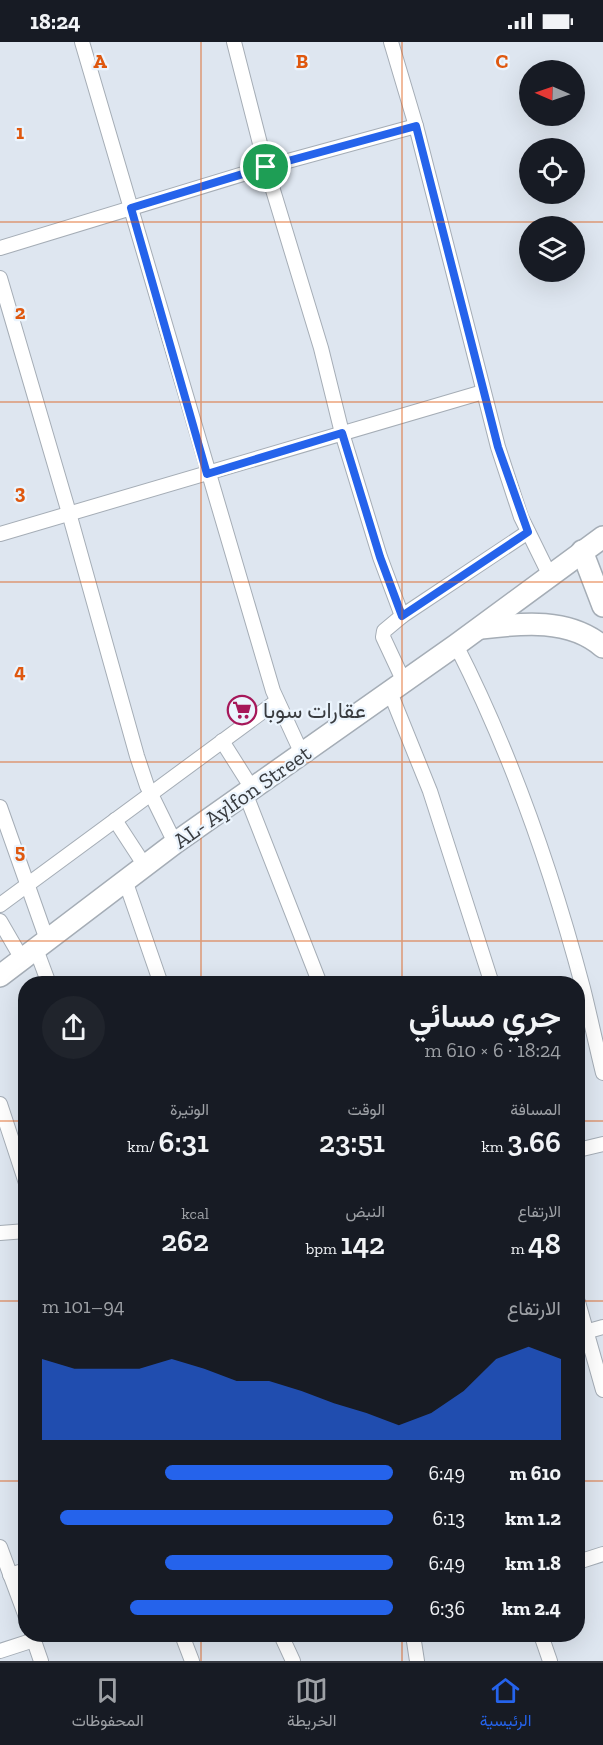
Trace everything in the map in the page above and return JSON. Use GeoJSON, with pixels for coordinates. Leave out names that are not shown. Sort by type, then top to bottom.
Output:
{"type":"FeatureCollection","features":[{"type":"Feature","properties":{"kind":"highway","name":"AL- Aylfon Street"},"geometry":{"type":"LineString","coordinates":[[0,976],[175,843],[456,645],[603,537]]}},
{"type":"Feature","properties":{"kind":"highway"},"geometry":{"type":"LineString","coordinates":[[582,551],[603,606]]}},
{"type":"Feature","properties":{"kind":"highway"},"geometry":{"type":"LineString","coordinates":[[478,629],[534,624],[564,627],[588,636],[603,647]]}},
{"type":"Feature","properties":{"kind":"street"},"geometry":{"type":"LineString","coordinates":[[82,42],[207,474],[277,701],[302,754]]}},
{"type":"Feature","properties":{"kind":"street"},"geometry":{"type":"LineString","coordinates":[[234,42],[266,167],[321,348],[342,433],[380,557],[402,616]]}},
{"type":"Feature","properties":{"kind":"street"},"geometry":{"type":"LineString","coordinates":[[391,42],[416,126],[498,447],[528,532],[550,576]]}},
{"type":"Feature","properties":{"kind":"street"},"geometry":{"type":"LineString","coordinates":[[0,248],[266,167],[416,126]]}},
{"type":"Feature","properties":{"kind":"street"},"geometry":{"type":"LineString","coordinates":[[0,278],[137,756],[175,843]]}},
{"type":"Feature","properties":{"kind":"street"},"geometry":{"type":"LineString","coordinates":[[0,534],[483,392]]}},
{"type":"Feature","properties":{"kind":"street"},"geometry":{"type":"LineString","coordinates":[[489,976],[383,637],[384,631],[402,616],[528,532]]}},
{"type":"Feature","properties":{"kind":"street"},"geometry":{"type":"LineString","coordinates":[[456,645],[493,722],[532,824],[579,976]]}},
{"type":"Feature","properties":{"kind":"street"},"geometry":{"type":"LineString","coordinates":[[0,905],[277,701]]}},
{"type":"Feature","properties":{"kind":"street"},"geometry":{"type":"LineString","coordinates":[[222,741],[249,792],[317,976]]}},
{"type":"Feature","properties":{"kind":"street"},"geometry":{"type":"LineString","coordinates":[[0,807],[3,825],[27,885],[35,950],[46,976]]}},
{"type":"Feature","properties":{"kind":"street"},"geometry":{"type":"LineString","coordinates":[[115,820],[145,866]]}},
{"type":"Feature","properties":{"kind":"street"},"geometry":{"type":"LineString","coordinates":[[125,880],[158,976]]}},
{"type":"Feature","properties":{"kind":"street"},"geometry":{"type":"LineString","coordinates":[[0,921],[35,950]]}},
{"type":"Feature","properties":{"kind":"street"},"geometry":{"type":"LineString","coordinates":[[585,996],[603,1073]]}},
{"type":"Feature","properties":{"kind":"street"},"geometry":{"type":"LineString","coordinates":[[0,1104],[18,1159]]}},
{"type":"Feature","properties":{"kind":"street"},"geometry":{"type":"LineString","coordinates":[[585,1148],[603,1144]]}},
{"type":"Feature","properties":{"kind":"street"},"geometry":{"type":"LineString","coordinates":[[0,1233],[18,1232]]}},
{"type":"Feature","properties":{"kind":"street"},"geometry":{"type":"LineString","coordinates":[[585,1332],[603,1327]]}},
{"type":"Feature","properties":{"kind":"street"},"geometry":{"type":"LineString","coordinates":[[585,1343],[603,1390]]}},
{"type":"Feature","properties":{"kind":"street"},"geometry":{"type":"LineString","coordinates":[[0,1547],[18,1596]]}},
{"type":"Feature","properties":{"kind":"street"},"geometry":{"type":"LineString","coordinates":[[585,1560],[603,1554]]}},
{"type":"Feature","properties":{"kind":"street"},"geometry":{"type":"LineString","coordinates":[[10,1575],[18,1572]]}},
{"type":"Feature","properties":{"kind":"street"},"geometry":{"type":"LineString","coordinates":[[0,1651],[21,1642]]}},
{"type":"Feature","properties":{"kind":"street"},"geometry":{"type":"LineString","coordinates":[[35,1642],[41,1661]]}},
{"type":"Feature","properties":{"kind":"street"},"geometry":{"type":"LineString","coordinates":[[185,1642],[192,1661]]}},
{"type":"Feature","properties":{"kind":"street"},"geometry":{"type":"LineString","coordinates":[[284,1642],[293,1661]]}},
{"type":"Feature","properties":{"kind":"street"},"geometry":{"type":"LineString","coordinates":[[414,1642],[417,1661]]}},
{"type":"Feature","properties":{"kind":"street"},"geometry":{"type":"LineString","coordinates":[[543,1642],[550,1661]]}},
{"type":"Feature","properties":{"kind":"place","name":"عقارات سوبا"},"geometry":{"type":"Point","coordinates":[242,710]}},
{"type":"Feature","properties":{"kind":"route"},"geometry":{"type":"LineString","coordinates":[[416,126],[498,447],[513,496],[528,532],[402,616],[380,557],[342,433],[207,474],[131,208],[266,167],[416,126]]}}]}
